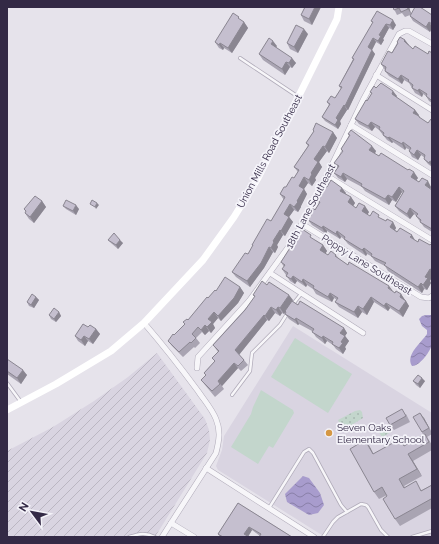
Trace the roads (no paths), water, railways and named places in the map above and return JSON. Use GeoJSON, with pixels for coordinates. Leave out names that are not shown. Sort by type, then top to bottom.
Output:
{"type":"FeatureCollection","features":[{"type":"Feature","properties":{"kind":"street","name":"Union Mills Road Southeast"},"geometry":{"type":"LineString","coordinates":[[7,410],[68,378],[111,351],[144,323],[203,260],[234,217],[258,178],[337,19],[339,7]]}},
{"type":"Feature","properties":{"kind":"street","name":"18th Lane Southeast"},"geometry":{"type":"LineString","coordinates":[[197,368],[198,357],[249,301],[292,242],[327,176],[376,75],[399,34],[409,31],[432,44]]}},
{"type":"Feature","properties":{"kind":"street"},"geometry":{"type":"LineString","coordinates":[[376,75],[432,110]]}},
{"type":"Feature","properties":{"kind":"street"},"geometry":{"type":"LineString","coordinates":[[351,125],[432,175]]}},
{"type":"Feature","properties":{"kind":"street"},"geometry":{"type":"LineString","coordinates":[[327,176],[432,240]]}},
{"type":"Feature","properties":{"kind":"street","name":"Poppy Lane Southeast"},"geometry":{"type":"LineString","coordinates":[[302,224],[421,297],[429,298],[432,296]]}},
{"type":"Feature","properties":{"kind":"street"},"geometry":{"type":"LineString","coordinates":[[270,273],[363,333]]}},
{"type":"Feature","properties":{"kind":"street"},"geometry":{"type":"LineString","coordinates":[[144,323],[186,375],[213,412],[217,420],[219,431],[219,441],[216,452],[162,537]]}},
{"type":"Feature","properties":{"kind":"street"},"geometry":{"type":"LineString","coordinates":[[206,468],[314,537]]}},
{"type":"Feature","properties":{"kind":"street"},"geometry":{"type":"LineString","coordinates":[[171,523],[194,537]]}},
{"type":"Feature","properties":{"kind":"lane"},"geometry":{"type":"LineString","coordinates":[[240,58],[298,96]]}},
{"type":"Feature","properties":{"kind":"lane"},"geometry":{"type":"LineString","coordinates":[[292,306],[301,293]]}},
{"type":"Feature","properties":{"kind":"lane"},"geometry":{"type":"LineString","coordinates":[[232,395],[250,371],[252,353],[280,325],[288,312]]}},
{"type":"Feature","properties":{"kind":"lane"},"geometry":{"type":"LineString","coordinates":[[7,383],[22,402]]}},
{"type":"Feature","properties":{"kind":"lane"},"geometry":{"type":"LineString","coordinates":[[269,508],[304,452],[309,449],[341,505],[347,512]]}},
{"type":"Feature","properties":{"kind":"lane"},"geometry":{"type":"LineString","coordinates":[[323,537],[338,517],[361,504],[366,505],[381,530],[388,537]]}},
{"type":"Feature","properties":{"kind":"lane"},"geometry":{"type":"LineString","coordinates":[[412,537],[432,531]]}},
{"type":"Feature","properties":{"kind":"lane"},"geometry":{"type":"LineString","coordinates":[[129,537],[141,533],[149,534],[155,537]]}},
{"type":"Feature","properties":{"kind":"water"},"geometry":{"type":"Polygon","coordinates":[[[426,315],[432,315],[432,344],[424,358],[415,366],[412,366],[410,362],[412,353],[427,334],[427,330],[422,326],[419,319],[426,315]]]}},
{"type":"Feature","properties":{"kind":"water"},"geometry":{"type":"Polygon","coordinates":[[[303,476],[309,478],[320,493],[324,505],[318,513],[309,515],[287,502],[285,494],[303,476]]]}},
{"type":"Feature","properties":{"kind":"place","name":"Seven Oaks Elementary School"},"geometry":{"type":"Point","coordinates":[329,433]}}]}
